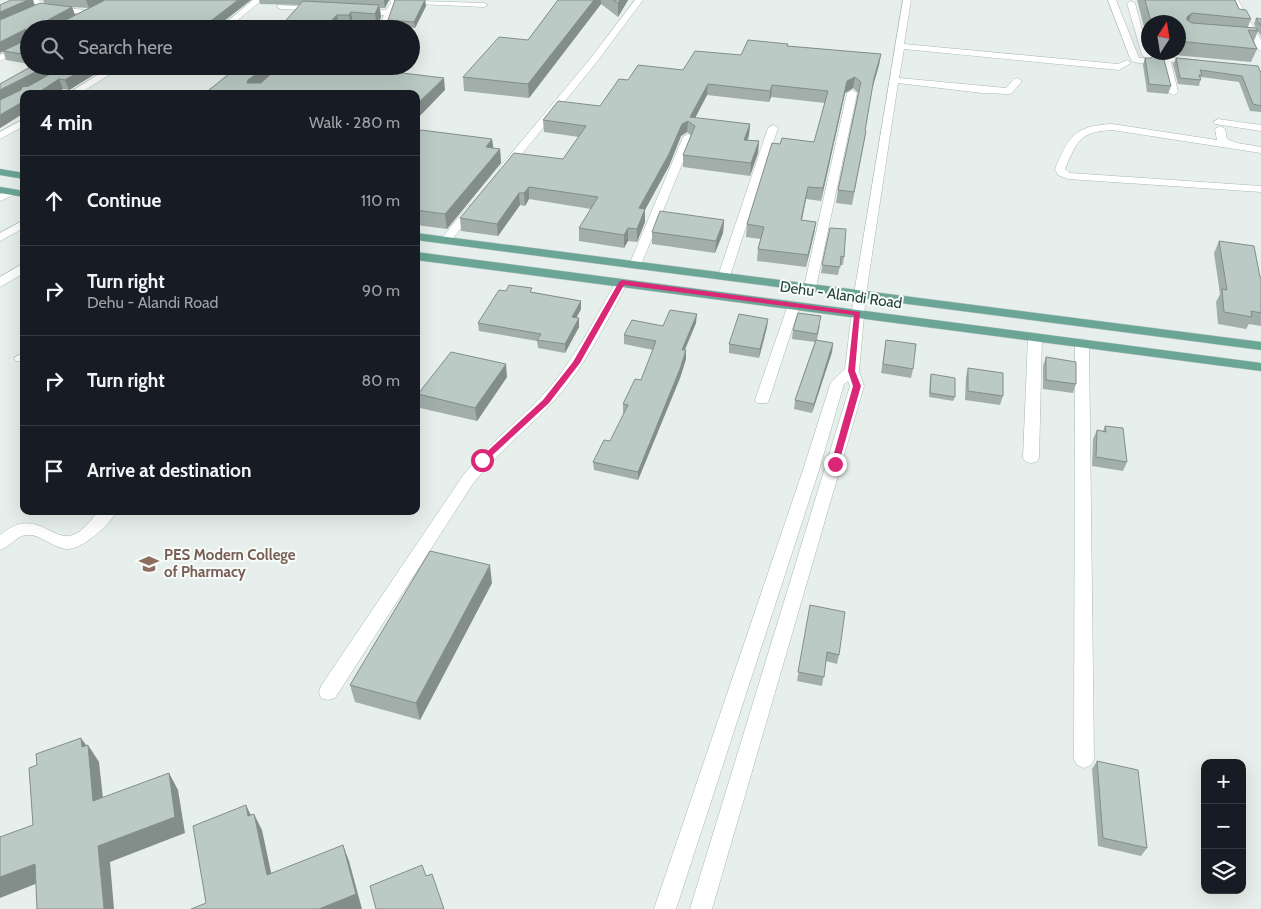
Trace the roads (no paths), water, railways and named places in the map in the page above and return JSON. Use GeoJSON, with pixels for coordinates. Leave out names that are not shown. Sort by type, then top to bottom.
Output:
{"type":"FeatureCollection","features":[{"type":"Feature","properties":{"kind":"main road"},"geometry":{"type":"LineString","coordinates":[[0,172],[20,175]]}},
{"type":"Feature","properties":{"kind":"main road"},"geometry":{"type":"LineString","coordinates":[[0,190],[20,193]]}},
{"type":"Feature","properties":{"kind":"main road","name":"Dehu - Alandi Road"},"geometry":{"type":"LineString","coordinates":[[420,237],[1261,346]]}},
{"type":"Feature","properties":{"kind":"main road","name":"Dehu - Alandi Road"},"geometry":{"type":"LineString","coordinates":[[420,257],[1261,367]]}},
{"type":"Feature","properties":{"kind":"street"},"geometry":{"type":"LineString","coordinates":[[32,0],[47,7],[90,13]]}},
{"type":"Feature","properties":{"kind":"street"},"geometry":{"type":"LineString","coordinates":[[233,20],[258,0]]}},
{"type":"Feature","properties":{"kind":"street"},"geometry":{"type":"LineString","coordinates":[[495,180],[593,61],[639,0]]}},
{"type":"Feature","properties":{"kind":"street"},"geometry":{"type":"LineString","coordinates":[[701,909],[857,386],[852,371],[860,294],[908,0]]}},
{"type":"Feature","properties":{"kind":"street"},"geometry":{"type":"LineString","coordinates":[[1112,0],[1136,60],[1168,63],[1173,92]]}},
{"type":"Feature","properties":{"kind":"street"},"geometry":{"type":"LineString","coordinates":[[1234,0],[1261,48]]}},
{"type":"Feature","properties":{"kind":"street"},"geometry":{"type":"LineString","coordinates":[[386,20],[393,1],[484,5]]}},
{"type":"Feature","properties":{"kind":"street"},"geometry":{"type":"LineString","coordinates":[[1131,3],[1146,55],[1152,58],[1201,62]]}},
{"type":"Feature","properties":{"kind":"street"},"geometry":{"type":"LineString","coordinates":[[35,10],[47,7]]}},
{"type":"Feature","properties":{"kind":"street"},"geometry":{"type":"LineString","coordinates":[[281,7],[330,10]]}},
{"type":"Feature","properties":{"kind":"street"},"geometry":{"type":"LineString","coordinates":[[73,20],[98,8]]}},
{"type":"Feature","properties":{"kind":"street"},"geometry":{"type":"LineString","coordinates":[[350,11],[389,13]]}},
{"type":"Feature","properties":{"kind":"street"},"geometry":{"type":"LineString","coordinates":[[1245,36],[1254,37]]}},
{"type":"Feature","properties":{"kind":"street"},"geometry":{"type":"LineString","coordinates":[[901,46],[1119,67],[1127,63]]}},
{"type":"Feature","properties":{"kind":"street"},"geometry":{"type":"LineString","coordinates":[[0,58],[20,48]]}},
{"type":"Feature","properties":{"kind":"street"},"geometry":{"type":"LineString","coordinates":[[79,90],[104,75]]}},
{"type":"Feature","properties":{"kind":"street"},"geometry":{"type":"LineString","coordinates":[[896,80],[1009,91],[1017,81]]}},
{"type":"Feature","properties":{"kind":"street"},"geometry":{"type":"LineString","coordinates":[[810,287],[852,93]]}},
{"type":"Feature","properties":{"kind":"street"},"geometry":{"type":"LineString","coordinates":[[0,136],[20,124]]}},
{"type":"Feature","properties":{"kind":"street"},"geometry":{"type":"LineString","coordinates":[[1261,128],[1219,125],[1223,142],[1261,150]]}},
{"type":"Feature","properties":{"kind":"street"},"geometry":{"type":"LineString","coordinates":[[1261,150],[1112,127],[1096,127],[1081,132],[1074,137],[1060,169],[1062,173],[1068,176],[1261,189]]}},
{"type":"Feature","properties":{"kind":"street"},"geometry":{"type":"LineString","coordinates":[[724,276],[773,128]]}},
{"type":"Feature","properties":{"kind":"street"},"geometry":{"type":"LineString","coordinates":[[635,265],[688,137]]}},
{"type":"Feature","properties":{"kind":"street"},"geometry":{"type":"LineString","coordinates":[[0,198],[12,192]]}},
{"type":"Feature","properties":{"kind":"street"},"geometry":{"type":"LineString","coordinates":[[445,241],[476,202]]}},
{"type":"Feature","properties":{"kind":"street"},"geometry":{"type":"LineString","coordinates":[[0,238],[20,226]]}},
{"type":"Feature","properties":{"kind":"street"},"geometry":{"type":"LineString","coordinates":[[0,283],[20,270]]}},
{"type":"Feature","properties":{"kind":"street"},"geometry":{"type":"LineString","coordinates":[[328,692],[482,460],[530,418],[559,385],[576,363],[622,282]]}},
{"type":"Feature","properties":{"kind":"street"},"geometry":{"type":"LineString","coordinates":[[762,400],[794,305]]}},
{"type":"Feature","properties":{"kind":"street"},"geometry":{"type":"LineString","coordinates":[[1031,458],[1035,337]]}},
{"type":"Feature","properties":{"kind":"street"},"geometry":{"type":"LineString","coordinates":[[1082,343],[1084,759]]}},
{"type":"Feature","properties":{"kind":"street"},"geometry":{"type":"LineString","coordinates":[[665,909],[814,460],[838,382],[852,371]]}},
{"type":"Feature","properties":{"kind":"street"},"geometry":{"type":"LineString","coordinates":[[814,460],[835,464]]}},
{"type":"Feature","properties":{"kind":"street"},"geometry":{"type":"LineString","coordinates":[[0,544],[13,533],[28,528],[67,543],[81,539],[105,515]]}},
{"type":"Feature","properties":{"kind":"place","name":"PES Modern College of Pharmacy"},"geometry":{"type":"Point","coordinates":[149,564]}}]}
